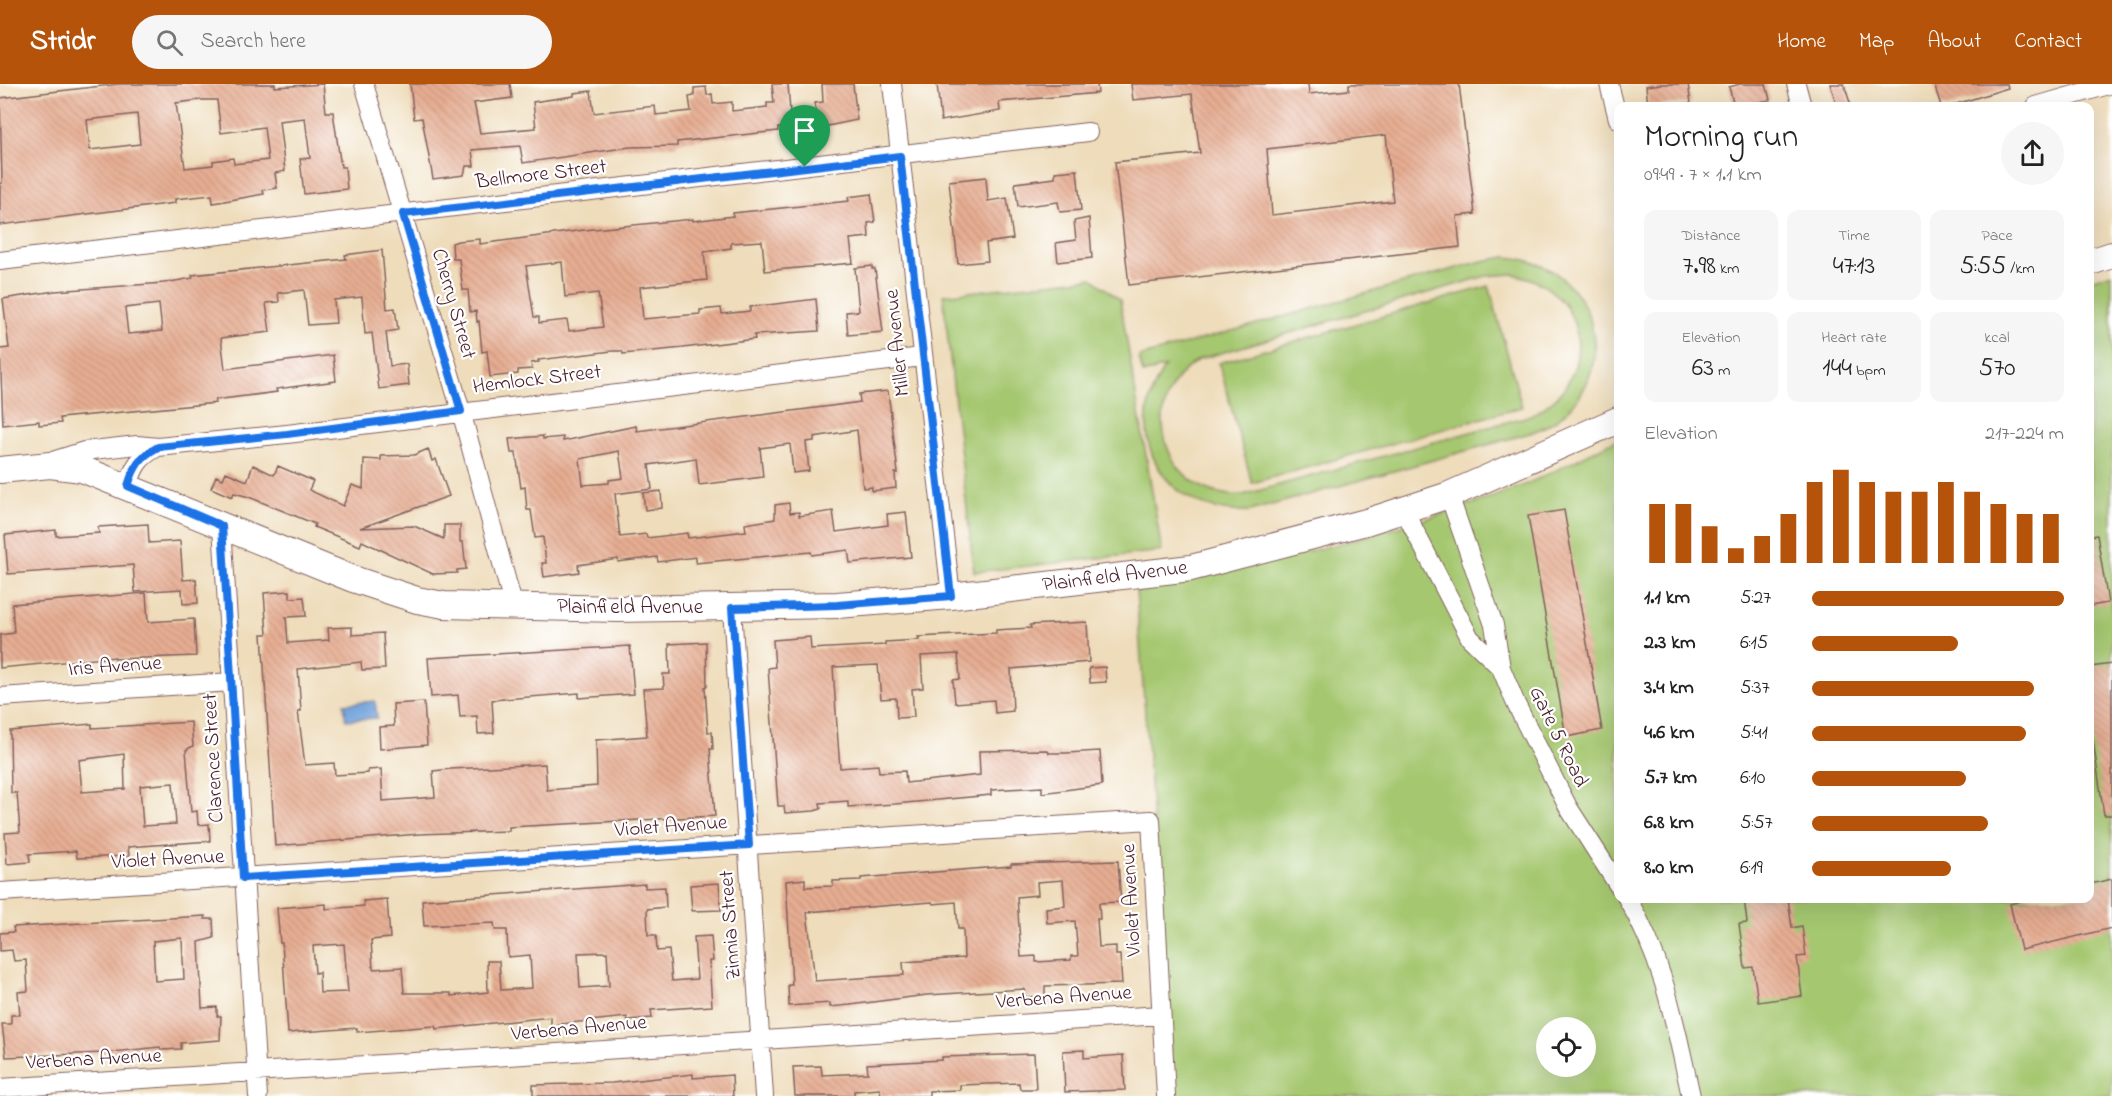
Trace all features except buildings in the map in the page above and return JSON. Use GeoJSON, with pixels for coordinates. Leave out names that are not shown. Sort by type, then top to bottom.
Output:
{"type":"FeatureCollection","features":[{"type":"Feature","properties":{"kind":"main road"},"geometry":{"type":"LineString","coordinates":[[2094,261],[2112,255]]}},
{"type":"Feature","properties":{"kind":"main road","name":"Plainfield Avenue"},"geometry":{"type":"LineString","coordinates":[[0,470],[35,466],[65,466],[82,469],[345,576],[417,600],[444,605],[514,608],[732,608],[837,605],[951,596],[1191,568],[1366,522],[1449,495],[1614,422]]}},
{"type":"Feature","properties":{"kind":"street","name":"Cherry Street"},"geometry":{"type":"LineString","coordinates":[[364,84],[461,411],[514,608]]}},
{"type":"Feature","properties":{"kind":"street","name":"Miller Avenue"},"geometry":{"type":"LineString","coordinates":[[892,84],[951,596]]}},
{"type":"Feature","properties":{"kind":"street"},"geometry":{"type":"LineString","coordinates":[[1609,84],[1614,103]]}},
{"type":"Feature","properties":{"kind":"street"},"geometry":{"type":"LineString","coordinates":[[1796,84],[1801,102]]}},
{"type":"Feature","properties":{"kind":"street"},"geometry":{"type":"LineString","coordinates":[[2050,102],[2112,84]]}},
{"type":"Feature","properties":{"kind":"street","name":"Bellmore Street"},"geometry":{"type":"LineString","coordinates":[[0,261],[1088,132]]}},
{"type":"Feature","properties":{"kind":"street","name":"Hemlock Street"},"geometry":{"type":"LineString","coordinates":[[35,466],[84,451],[137,445],[158,447],[287,434],[461,411],[922,357]]}},
{"type":"Feature","properties":{"kind":"street"},"geometry":{"type":"LineString","coordinates":[[128,486],[136,463],[143,455],[158,447]]}},
{"type":"Feature","properties":{"kind":"street","name":"Gate 5 Road"},"geometry":{"type":"LineString","coordinates":[[1449,495],[1494,625],[1501,668],[1516,704],[1568,807],[1614,879]]}},
{"type":"Feature","properties":{"kind":"street","name":"Gate 5 Road"},"geometry":{"type":"LineString","coordinates":[[1404,510],[1470,638],[1501,668]]}},
{"type":"Feature","properties":{"kind":"street","name":"Clarence Street"},"geometry":{"type":"LineString","coordinates":[[222,526],[258,1096]]}},
{"type":"Feature","properties":{"kind":"street","name":"Zinnia Street"},"geometry":{"type":"LineString","coordinates":[[732,608],[764,1096]]}},
{"type":"Feature","properties":{"kind":"street","name":"Iris Avenue"},"geometry":{"type":"LineString","coordinates":[[0,697],[232,682]]}},
{"type":"Feature","properties":{"kind":"street","name":"Violet Avenue"},"geometry":{"type":"LineString","coordinates":[[0,892],[1151,820],[1161,1015]]}},
{"type":"Feature","properties":{"kind":"street"},"geometry":{"type":"LineString","coordinates":[[1630,903],[1654,948],[1672,1011],[1691,1096]]}},
{"type":"Feature","properties":{"kind":"street"},"geometry":{"type":"LineString","coordinates":[[1161,1015],[1166,1096]]}},
{"type":"Feature","properties":{"kind":"street","name":"Verbena Avenue"},"geometry":{"type":"LineString","coordinates":[[0,1088],[1161,1015]]}},
{"type":"Feature","properties":{"kind":"green space"},"geometry":{"type":"Polygon","coordinates":[[[1506,257],[1541,265],[1567,283],[1585,307],[1593,335],[1593,364],[1582,392],[1561,416],[1530,433],[1250,511],[1220,509],[1195,501],[1174,487],[1158,468],[1149,445],[1147,420],[1152,394],[1165,367],[1143,374],[1139,357],[1482,261],[1506,257]],[[1513,274],[1486,276],[1200,359],[1179,377],[1167,398],[1163,421],[1166,444],[1177,465],[1193,482],[1216,492],[1243,495],[1525,417],[1550,403],[1566,385],[1576,363],[1578,340],[1572,318],[1559,299],[1540,283],[1513,274]]]}},
{"type":"Feature","properties":{"kind":"green space"},"geometry":{"type":"Polygon","coordinates":[[[2112,273],[2112,1096],[1173,1096],[1136,590],[1228,571],[1364,537],[1454,510],[1529,483],[1614,441],[1614,903],[2094,903],[2094,279],[2112,273]]]}},
{"type":"Feature","properties":{"kind":"green space"},"geometry":{"type":"Polygon","coordinates":[[[1092,278],[1120,300],[1162,551],[974,572],[943,295],[1092,278]]]}},
{"type":"Feature","properties":{"kind":"green space"},"geometry":{"type":"Polygon","coordinates":[[[1489,286],[1522,407],[1252,483],[1219,363],[1489,286]]]}},
{"type":"Feature","properties":{"kind":"water"},"geometry":{"type":"Polygon","coordinates":[[[375,701],[377,718],[346,720],[344,704],[375,701]]]}},
{"type":"Feature","properties":{"kind":"route"},"geometry":{"type":"LineString","coordinates":[[900,156],[951,596],[837,605],[732,608],[749,845],[243,878],[222,526],[128,486],[136,463],[143,455],[158,447],[287,434],[461,411],[403,214],[805,167],[900,156]]}}]}
